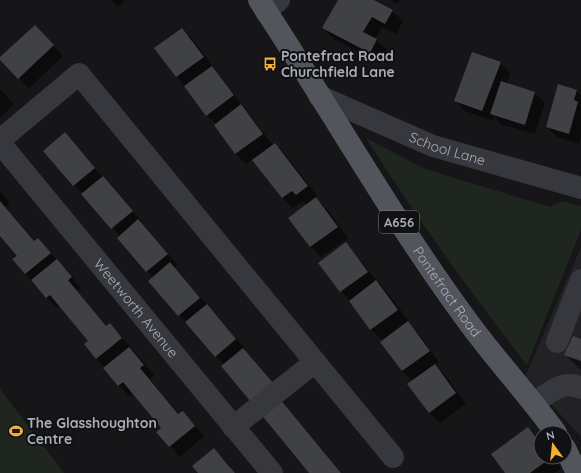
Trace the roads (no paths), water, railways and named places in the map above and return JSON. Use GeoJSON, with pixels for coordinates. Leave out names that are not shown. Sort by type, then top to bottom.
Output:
{"type":"FeatureCollection","features":[{"type":"Feature","properties":{"kind":"main road","name":"Pontefract Road"},"geometry":{"type":"LineString","coordinates":[[268,4],[319,96],[383,199],[466,320],[550,425]]}},
{"type":"Feature","properties":{"kind":"main road"},"geometry":{"type":"LineString","coordinates":[[573,451],[581,458]]}},
{"type":"Feature","properties":{"kind":"street"},"geometry":{"type":"LineString","coordinates":[[0,140],[79,74],[393,457]]}},
{"type":"Feature","properties":{"kind":"street","name":"School Lane"},"geometry":{"type":"LineString","coordinates":[[319,96],[336,102],[433,146],[581,188]]}},
{"type":"Feature","properties":{"kind":"street","name":"Weetworth Avenue"},"geometry":{"type":"LineString","coordinates":[[0,143],[272,473]]}},
{"type":"Feature","properties":{"kind":"street"},"geometry":{"type":"LineString","coordinates":[[557,342],[581,280]]}},
{"type":"Feature","properties":{"kind":"street"},"geometry":{"type":"LineString","coordinates":[[233,427],[315,362]]}},
{"type":"Feature","properties":{"kind":"street"},"geometry":{"type":"LineString","coordinates":[[534,403],[559,387],[573,384],[581,388]]}},
{"type":"Feature","properties":{"kind":"place","name":"Pontefract Road Churchfield Lane"},"geometry":{"type":"Point","coordinates":[270,64]}},
{"type":"Feature","properties":{"kind":"place","name":"The Glasshoughton Centre"},"geometry":{"type":"Point","coordinates":[16,431]}}]}
